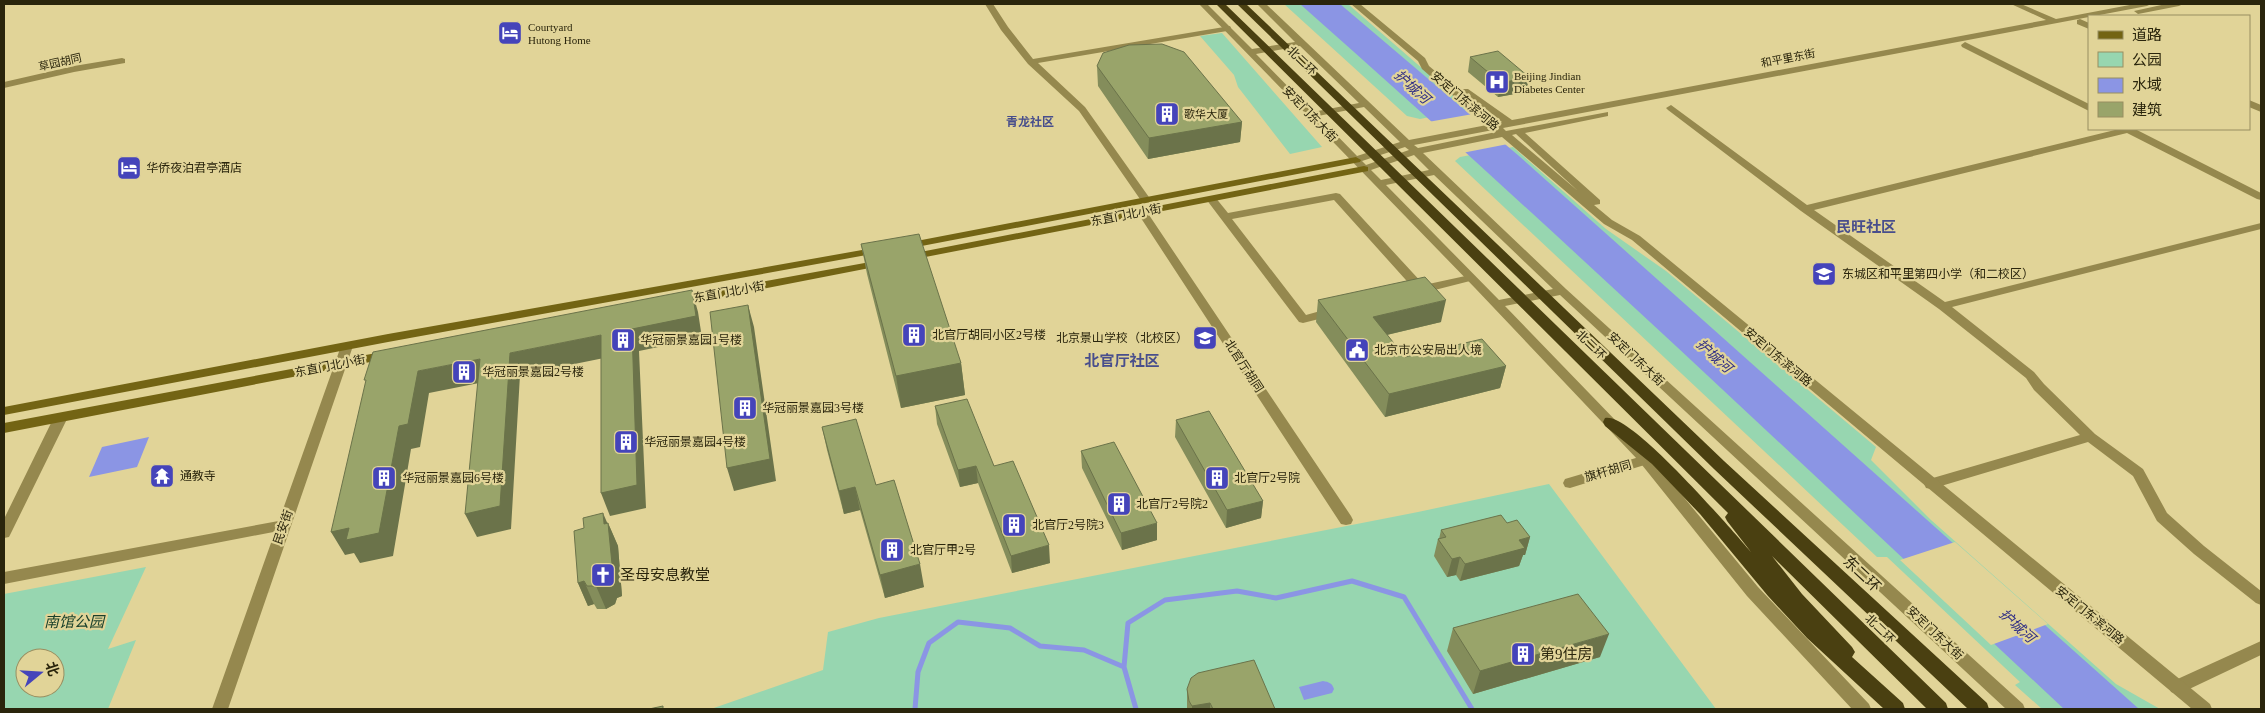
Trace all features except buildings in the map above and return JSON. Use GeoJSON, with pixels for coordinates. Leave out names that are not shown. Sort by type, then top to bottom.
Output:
{"type":"FeatureCollection","features":[{"type":"Feature","properties":{"kind":"highway","name":"北二环"},"geometry":{"type":"LineString","coordinates":[[1220,4],[1939,709]]}},
{"type":"Feature","properties":{"kind":"highway","name":"北二环"},"geometry":{"type":"LineString","coordinates":[[1241,4],[1720,465]]}},
{"type":"Feature","properties":{"kind":"highway"},"geometry":{"type":"LineString","coordinates":[[1610,422],[1657,460],[1706,510],[1774,591],[1813,633],[1898,709]]}},
{"type":"Feature","properties":{"kind":"highway","name":"东二环"},"geometry":{"type":"LineString","coordinates":[[1720,465],[1980,709]]}},
{"type":"Feature","properties":{"kind":"highway"},"geometry":{"type":"LineString","coordinates":[[1709,484],[1796,599],[1898,709]]}},
{"type":"Feature","properties":{"kind":"main road","name":"东直门北小街"},"geometry":{"type":"LineString","coordinates":[[4,411],[347,346],[940,245],[1144,206],[1356,160]]}},
{"type":"Feature","properties":{"kind":"main road","name":"东直门北小街"},"geometry":{"type":"LineString","coordinates":[[1144,206],[1211,199],[1364,169]]}},
{"type":"Feature","properties":{"kind":"main road","name":"东直门北小街"},"geometry":{"type":"LineString","coordinates":[[663,304],[940,245]]}},
{"type":"Feature","properties":{"kind":"main road","name":"东直门北小街"},"geometry":{"type":"LineString","coordinates":[[4,428],[401,352]]}},
{"type":"Feature","properties":{"kind":"street","name":"北官厅胡同"},"geometry":{"type":"LineString","coordinates":[[989,4],[1004,28],[1031,62],[1082,109],[1346,520]]}},
{"type":"Feature","properties":{"kind":"street","name":"安定门东大街"},"geometry":{"type":"LineString","coordinates":[[1203,4],[1646,460],[1736,573],[1803,648],[1863,709]]}},
{"type":"Feature","properties":{"kind":"street","name":"安定门东大街"},"geometry":{"type":"LineString","coordinates":[[1261,4],[1562,291],[2017,709]]}},
{"type":"Feature","properties":{"kind":"street","name":"安定门东滨河路"},"geometry":{"type":"LineString","coordinates":[[1355,4],[1422,60],[1425,67],[1608,222],[1636,238],[2204,709]]}},
{"type":"Feature","properties":{"kind":"street"},"geometry":{"type":"LineString","coordinates":[[2015,4],[2053,21],[2084,21]]}},
{"type":"Feature","properties":{"kind":"street","name":"和平里东街"},"geometry":{"type":"LineString","coordinates":[[1364,169],[1417,151],[1512,129],[2147,4]]}},
{"type":"Feature","properties":{"kind":"street"},"geometry":{"type":"LineString","coordinates":[[2117,15],[2178,4]]}},
{"type":"Feature","properties":{"kind":"street","name":"和平里东街"},"geometry":{"type":"LineString","coordinates":[[1356,160],[1408,143],[1499,125],[1512,129],[2084,21]]}},
{"type":"Feature","properties":{"kind":"street"},"geometry":{"type":"LineString","coordinates":[[1031,62],[1227,28]]}},
{"type":"Feature","properties":{"kind":"street"},"geometry":{"type":"LineString","coordinates":[[1250,52],[1302,43]]}},
{"type":"Feature","properties":{"kind":"street"},"geometry":{"type":"LineString","coordinates":[[1965,44],[2088,107]]}},
{"type":"Feature","properties":{"kind":"street"},"geometry":{"type":"LineString","coordinates":[[1422,60],[1512,129],[1636,238]]}},
{"type":"Feature","properties":{"kind":"street","name":"草园胡同"},"geometry":{"type":"LineString","coordinates":[[4,85],[74,69],[122,61]]}},
{"type":"Feature","properties":{"kind":"street"},"geometry":{"type":"LineString","coordinates":[[1311,115],[1367,104]]}},
{"type":"Feature","properties":{"kind":"street"},"geometry":{"type":"LineString","coordinates":[[1671,108],[1805,209],[1943,306],[2030,375],[2039,388],[2090,437],[2138,473],[2162,516],[2199,550],[2261,599]]}},
{"type":"Feature","properties":{"kind":"street"},"geometry":{"type":"LineString","coordinates":[[1805,209],[2125,130]]}},
{"type":"Feature","properties":{"kind":"street"},"geometry":{"type":"LineString","coordinates":[[2131,130],[2261,197]]}},
{"type":"Feature","properties":{"kind":"street"},"geometry":{"type":"LineString","coordinates":[[1379,184],[1438,171]]}},
{"type":"Feature","properties":{"kind":"street"},"geometry":{"type":"LineString","coordinates":[[1225,216],[1336,196],[1421,289]]}},
{"type":"Feature","properties":{"kind":"street"},"geometry":{"type":"LineString","coordinates":[[1211,199],[1303,318],[1340,310]]}},
{"type":"Feature","properties":{"kind":"street"},"geometry":{"type":"LineString","coordinates":[[1943,306],[2261,226]]}},
{"type":"Feature","properties":{"kind":"street"},"geometry":{"type":"LineString","coordinates":[[1403,294],[1470,278]]}},
{"type":"Feature","properties":{"kind":"street"},"geometry":{"type":"LineString","coordinates":[[1496,304],[1562,291]]}},
{"type":"Feature","properties":{"kind":"street","name":"民安街"},"geometry":{"type":"LineString","coordinates":[[220,709],[347,346]]}},
{"type":"Feature","properties":{"kind":"street"},"geometry":{"type":"LineString","coordinates":[[4,533],[61,417]]}},
{"type":"Feature","properties":{"kind":"street"},"geometry":{"type":"LineString","coordinates":[[1931,484],[2090,437]]}},
{"type":"Feature","properties":{"kind":"street","name":"旗杆胡同"},"geometry":{"type":"LineString","coordinates":[[1570,483],[1646,460]]}},
{"type":"Feature","properties":{"kind":"street"},"geometry":{"type":"LineString","coordinates":[[4,578],[284,525]]}},
{"type":"Feature","properties":{"kind":"street"},"geometry":{"type":"LineString","coordinates":[[2177,686],[2261,648]]}},
{"type":"Feature","properties":{"kind":"green space"},"geometry":{"type":"Polygon","coordinates":[[[1284,4],[1348,4],[1469,109],[1420,119],[1407,116],[1284,4]]]}},
{"type":"Feature","properties":{"kind":"green space"},"geometry":{"type":"Polygon","coordinates":[[[1222,33],[1322,147],[1290,154],[1238,87],[1234,75],[1200,36],[1222,33]]]}},
{"type":"Feature","properties":{"kind":"green space"},"geometry":{"type":"Polygon","coordinates":[[[1513,147],[1606,229],[1666,271],[1876,447],[1871,460],[1931,520],[2116,684],[2160,709],[2042,709],[2015,685],[2020,682],[1887,557],[1877,557],[1455,161],[1460,157],[1513,147]]]}},
{"type":"Feature","properties":{"kind":"green space"},"geometry":{"type":"Polygon","coordinates":[[[1549,484],[1716,709],[711,709],[823,670],[828,632],[879,618],[1418,512],[1549,484]]]}},
{"type":"Feature","properties":{"kind":"green space","name":"南馆公园"},"geometry":{"type":"Polygon","coordinates":[[[146,567],[108,649],[136,640],[108,709],[4,709],[4,594],[146,567]]]}},
{"type":"Feature","properties":{"kind":"water","name":"护城河"},"geometry":{"type":"Polygon","coordinates":[[[1300,4],[1340,4],[1519,156],[2139,709],[2064,709],[1589,265],[1300,4]]]}},
{"type":"Feature","properties":{"kind":"water"},"geometry":{"type":"Polygon","coordinates":[[[149,437],[137,467],[89,477],[102,447],[149,437]]]}},
{"type":"Feature","properties":{"kind":"water"},"geometry":{"type":"Polygon","coordinates":[[[1323,681],[1329,682],[1332,685],[1334,689],[1332,693],[1304,700],[1299,687],[1323,681]]]}},
{"type":"Feature","properties":{"kind":"pier"},"geometry":{"type":"Polygon","coordinates":[[[1473,114],[1508,144],[1462,153],[1428,122],[1473,114]]]}},
{"type":"Feature","properties":{"kind":"pier"},"geometry":{"type":"Polygon","coordinates":[[[1955,542],[2048,624],[1991,645],[1900,560],[1955,542]]]}},
{"type":"Feature","properties":{"kind":"waterway"},"geometry":{"type":"LineString","coordinates":[[1124,667],[1128,623],[1165,600],[1237,591],[1276,598],[1352,581],[1404,597],[1472,709]]}},
{"type":"Feature","properties":{"kind":"waterway"},"geometry":{"type":"LineString","coordinates":[[915,709],[918,672],[929,643],[958,622],[1010,628],[1040,646],[1084,650],[1124,667]]}},
{"type":"Feature","properties":{"kind":"waterway"},"geometry":{"type":"LineString","coordinates":[[1124,667],[1136,709]]}},
{"type":"Feature","properties":{"kind":"place","name":"Courtyard Hutong Home"},"geometry":{"type":"Point","coordinates":[510,33]}},
{"type":"Feature","properties":{"kind":"place","name":"Beijing Jindian Diabetes Center"},"geometry":{"type":"Point","coordinates":[1497,82]}},
{"type":"Feature","properties":{"kind":"place","name":"歌华大厦"},"geometry":{"type":"Point","coordinates":[1167,114]}},
{"type":"Feature","properties":{"kind":"place","name":"华侨夜泊君亭酒店"},"geometry":{"type":"Point","coordinates":[129,168]}},
{"type":"Feature","properties":{"kind":"place","name":"东城区和平里第四小学（和二校区）"},"geometry":{"type":"Point","coordinates":[1824,274]}},
{"type":"Feature","properties":{"kind":"place","name":"北官厅胡同小区2号楼"},"geometry":{"type":"Point","coordinates":[914,335]}},
{"type":"Feature","properties":{"kind":"place","name":"北京景山学校（北校区）"},"geometry":{"type":"Point","coordinates":[1205,338]}},
{"type":"Feature","properties":{"kind":"place","name":"华冠丽景嘉园1号楼"},"geometry":{"type":"Point","coordinates":[623,340]}},
{"type":"Feature","properties":{"kind":"place","name":"北京市公安局出人境"},"geometry":{"type":"Point","coordinates":[1357,350]}},
{"type":"Feature","properties":{"kind":"place","name":"华冠丽景嘉园2号楼"},"geometry":{"type":"Point","coordinates":[464,372]}},
{"type":"Feature","properties":{"kind":"place","name":"华冠丽景嘉园3号楼"},"geometry":{"type":"Point","coordinates":[745,408]}},
{"type":"Feature","properties":{"kind":"place","name":"华冠丽景嘉园4号楼"},"geometry":{"type":"Point","coordinates":[626,442]}},
{"type":"Feature","properties":{"kind":"place","name":"通教寺"},"geometry":{"type":"Point","coordinates":[162,476]}},
{"type":"Feature","properties":{"kind":"place","name":"华冠丽景嘉园6号楼"},"geometry":{"type":"Point","coordinates":[384,478]}},
{"type":"Feature","properties":{"kind":"place","name":"北官厅2号院"},"geometry":{"type":"Point","coordinates":[1217,478]}},
{"type":"Feature","properties":{"kind":"place","name":"北官厅2号院2"},"geometry":{"type":"Point","coordinates":[1119,504]}},
{"type":"Feature","properties":{"kind":"place","name":"北官厅2号院3"},"geometry":{"type":"Point","coordinates":[1014,525]}},
{"type":"Feature","properties":{"kind":"place","name":"北官厅甲2号"},"geometry":{"type":"Point","coordinates":[892,550]}},
{"type":"Feature","properties":{"kind":"place","name":"圣母安息教堂"},"geometry":{"type":"Point","coordinates":[603,575]}},
{"type":"Feature","properties":{"kind":"place","name":"第9住房"},"geometry":{"type":"Point","coordinates":[1523,654]}},
{"type":"Feature","properties":{"kind":"district","name":"青龙社区"},"geometry":{"type":"Point","coordinates":[1030,122]}},
{"type":"Feature","properties":{"kind":"district","name":"民旺社区"},"geometry":{"type":"Point","coordinates":[1866,227]}},
{"type":"Feature","properties":{"kind":"district","name":"北官厅社区"},"geometry":{"type":"Point","coordinates":[1122,361]}}]}
